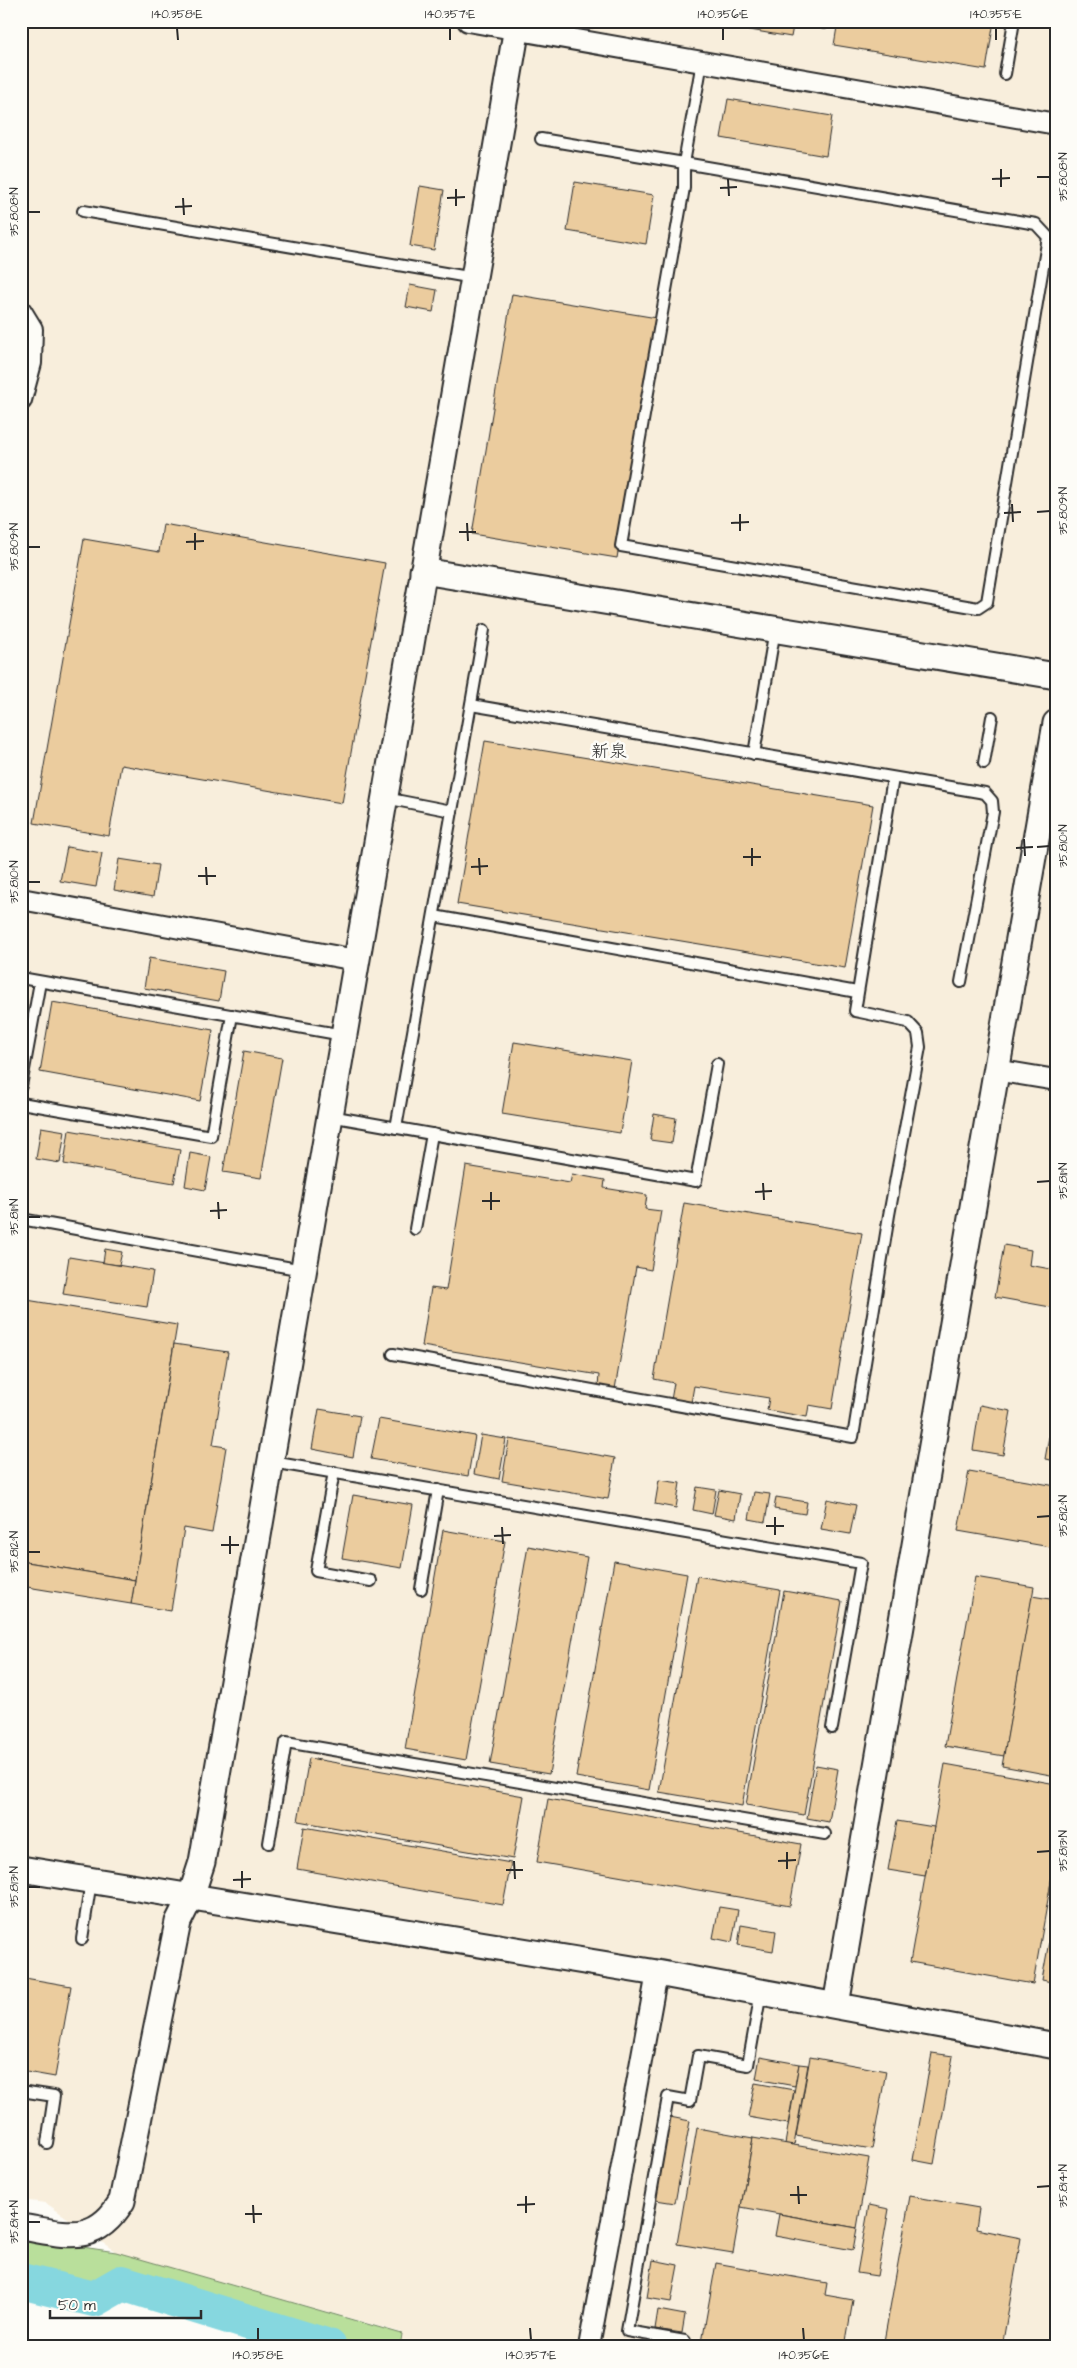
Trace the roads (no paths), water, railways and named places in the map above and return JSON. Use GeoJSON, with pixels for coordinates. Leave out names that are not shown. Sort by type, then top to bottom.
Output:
{"type":"FeatureCollection","features":[{"type":"Feature","properties":{"kind":"street"},"geometry":{"type":"LineString","coordinates":[[468,21],[518,26],[702,62],[1056,124]]}},
{"type":"Feature","properties":{"kind":"street"},"geometry":{"type":"LineString","coordinates":[[21,2227],[72,2235],[89,2231],[103,2224],[113,2215],[122,2201],[178,1922],[191,1896],[202,1862],[518,26]]}},
{"type":"Feature","properties":{"kind":"street"},"geometry":{"type":"LineString","coordinates":[[21,311],[32,329],[31,363],[21,400]]}},
{"type":"Feature","properties":{"kind":"street"},"geometry":{"type":"LineString","coordinates":[[423,571],[1056,676]]}},
{"type":"Feature","properties":{"kind":"street"},"geometry":{"type":"LineString","coordinates":[[836,2005],[1056,723]]}},
{"type":"Feature","properties":{"kind":"street"},"geometry":{"type":"LineString","coordinates":[[21,899],[356,960]]}},
{"type":"Feature","properties":{"kind":"street"},"geometry":{"type":"LineString","coordinates":[[995,1070],[1056,1080]]}},
{"type":"Feature","properties":{"kind":"street"},"geometry":{"type":"LineString","coordinates":[[21,1869],[657,1973],[1056,2046]]}},
{"type":"Feature","properties":{"kind":"street"},"geometry":{"type":"LineString","coordinates":[[589,2347],[657,1973]]}},
{"type":"Feature","properties":{"kind":"lane"},"geometry":{"type":"LineString","coordinates":[[1005,74],[1014,21]]}},
{"type":"Feature","properties":{"kind":"lane"},"geometry":{"type":"LineString","coordinates":[[541,139],[684,164],[1036,224],[1048,237],[987,602],[978,608],[621,546],[684,188],[684,164],[702,62]]}},
{"type":"Feature","properties":{"kind":"lane"},"geometry":{"type":"LineString","coordinates":[[83,211],[474,278]]}},
{"type":"Feature","properties":{"kind":"lane"},"geometry":{"type":"LineString","coordinates":[[754,754],[775,629]]}},
{"type":"Feature","properties":{"kind":"lane"},"geometry":{"type":"LineString","coordinates":[[396,1128],[484,630]]}},
{"type":"Feature","properties":{"kind":"lane"},"geometry":{"type":"LineString","coordinates":[[472,705],[985,793],[992,801],[992,812],[961,982]]}},
{"type":"Feature","properties":{"kind":"lane"},"geometry":{"type":"LineString","coordinates":[[984,763],[992,718]]}},
{"type":"Feature","properties":{"kind":"lane"},"geometry":{"type":"LineString","coordinates":[[393,1354],[853,1437],[889,1215],[920,1047],[918,1033],[908,1022],[855,1011],[893,778]]}},
{"type":"Feature","properties":{"kind":"lane"},"geometry":{"type":"LineString","coordinates":[[384,798],[452,811]]}},
{"type":"Feature","properties":{"kind":"lane"},"geometry":{"type":"LineString","coordinates":[[434,916],[858,992]]}},
{"type":"Feature","properties":{"kind":"lane"},"geometry":{"type":"LineString","coordinates":[[21,978],[343,1035]]}},
{"type":"Feature","properties":{"kind":"lane"},"geometry":{"type":"LineString","coordinates":[[21,1086],[26,1037],[40,982]]}},
{"type":"Feature","properties":{"kind":"lane"},"geometry":{"type":"LineString","coordinates":[[21,1103],[211,1136],[232,1015]]}},
{"type":"Feature","properties":{"kind":"lane"},"geometry":{"type":"LineString","coordinates":[[330,1116],[696,1181],[717,1064]]}},
{"type":"Feature","properties":{"kind":"lane"},"geometry":{"type":"LineString","coordinates":[[415,1229],[432,1134]]}},
{"type":"Feature","properties":{"kind":"lane"},"geometry":{"type":"LineString","coordinates":[[21,1219],[303,1270]]}},
{"type":"Feature","properties":{"kind":"lane"},"geometry":{"type":"LineString","coordinates":[[271,1462],[860,1563],[832,1728]]}},
{"type":"Feature","properties":{"kind":"lane"},"geometry":{"type":"LineString","coordinates":[[334,1472],[316,1571],[371,1581]]}},
{"type":"Feature","properties":{"kind":"lane"},"geometry":{"type":"LineString","coordinates":[[421,1589],[438,1490]]}},
{"type":"Feature","properties":{"kind":"lane"},"geometry":{"type":"LineString","coordinates":[[269,1843],[286,1742],[825,1834]]}},
{"type":"Feature","properties":{"kind":"lane"},"geometry":{"type":"LineString","coordinates":[[82,1939],[92,1880]]}},
{"type":"Feature","properties":{"kind":"lane"},"geometry":{"type":"LineString","coordinates":[[685,2341],[627,2331],[668,2097],[690,2101],[698,2056],[748,2065],[761,1991]]}},
{"type":"Feature","properties":{"kind":"lane"},"geometry":{"type":"LineString","coordinates":[[21,2092],[54,2096],[47,2143]]}},
{"type":"Feature","properties":{"kind":"waterway"},"geometry":{"type":"LineString","coordinates":[[21,2281],[94,2299],[122,2283],[329,2347]]}},
{"type":"Feature","properties":{"kind":"district","name":"新泉"},"geometry":{"type":"Point","coordinates":[609,751]}}]}
